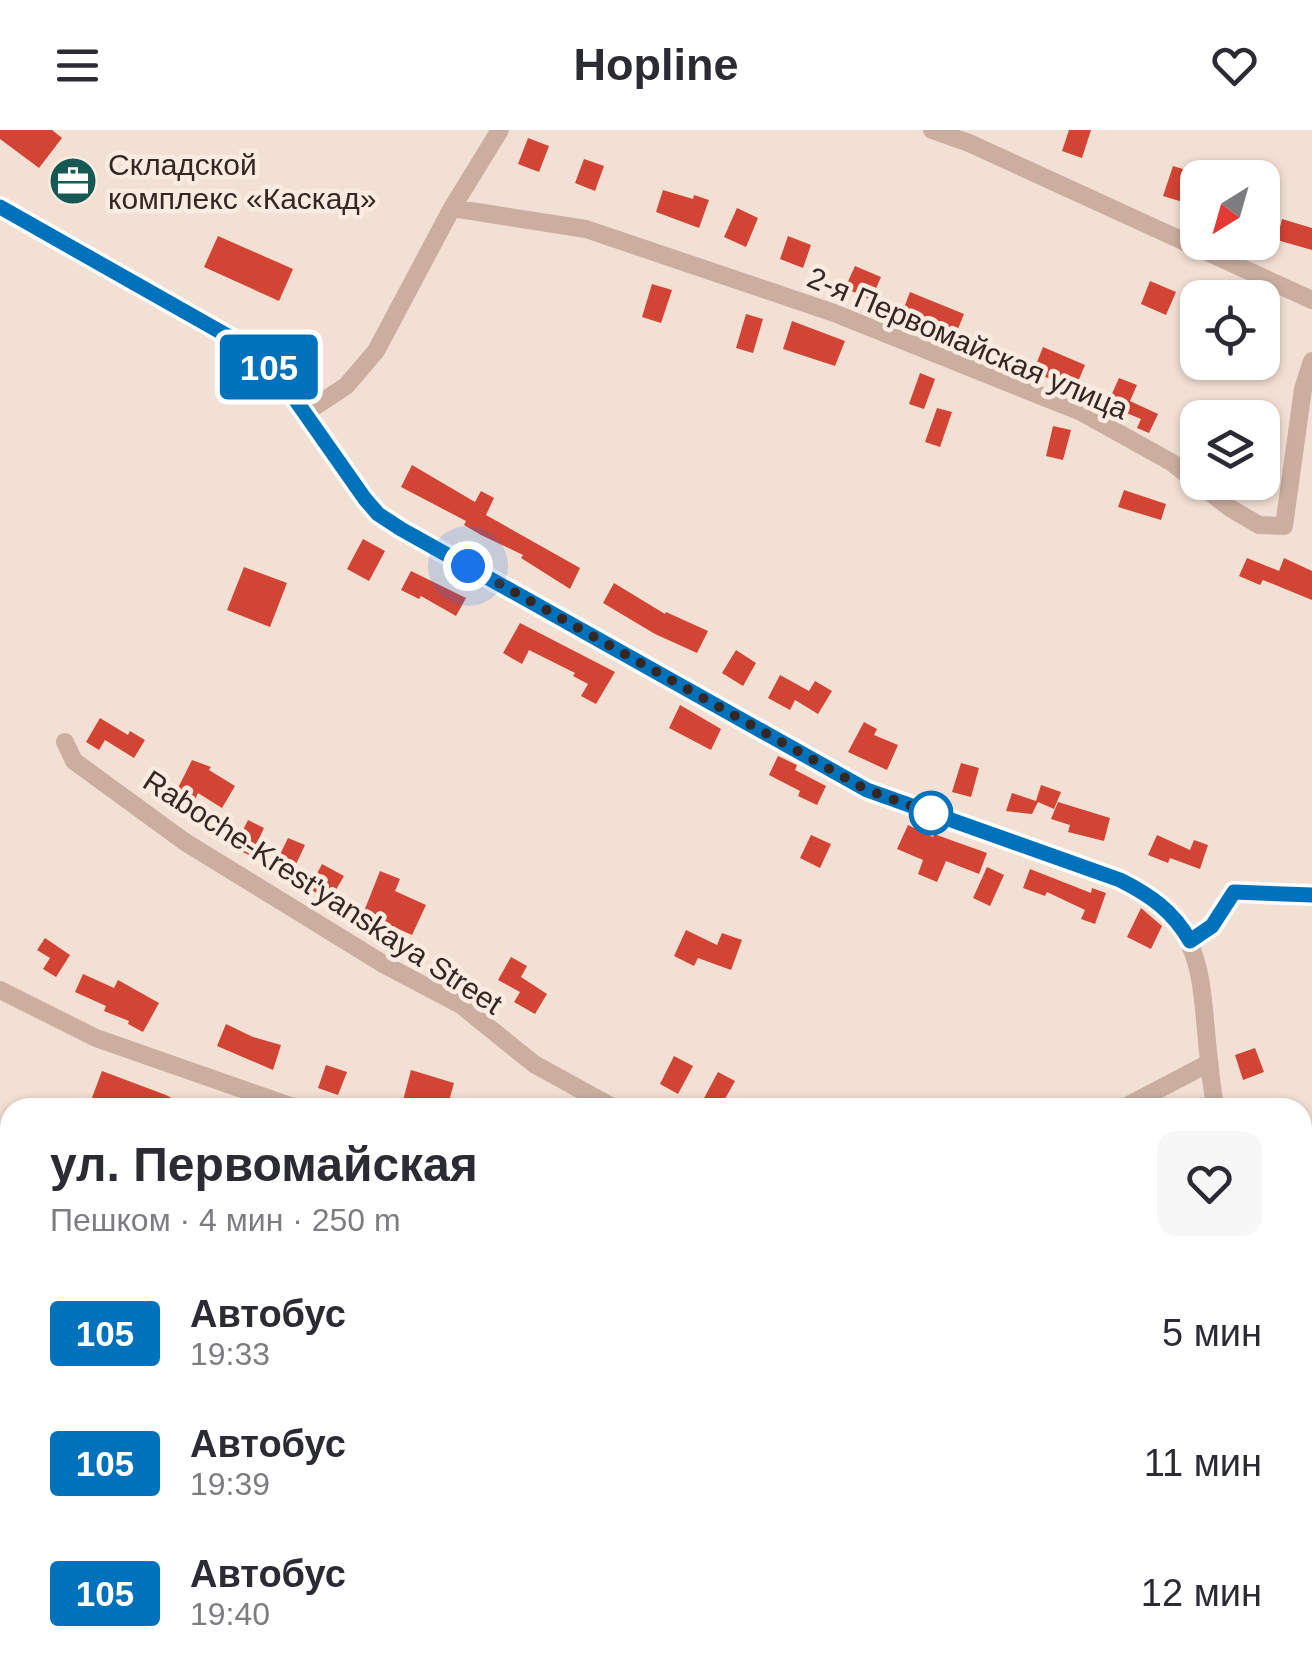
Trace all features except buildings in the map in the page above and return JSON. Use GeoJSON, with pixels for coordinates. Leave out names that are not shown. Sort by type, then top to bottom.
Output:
{"type":"FeatureCollection","features":[{"type":"Feature","properties":{"kind":"street"},"geometry":{"type":"LineString","coordinates":[[305,414],[346,386],[376,351],[452,208],[500,130]]}},
{"type":"Feature","properties":{"kind":"street"},"geometry":{"type":"LineString","coordinates":[[932,130],[1312,300]]}},
{"type":"Feature","properties":{"kind":"street"},"geometry":{"type":"LineString","coordinates":[[0,207],[249,348],[278,375],[365,499],[378,514],[401,529],[867,790],[1120,880],[1149,894],[1170,912],[1190,941],[1200,977],[1215,1098]]}},
{"type":"Feature","properties":{"kind":"street","name":"2-я Первомайская улица"},"geometry":{"type":"LineString","coordinates":[[452,208],[586,229],[834,313],[1080,412],[1170,462],[1259,525],[1284,526],[1303,389],[1312,362]]}},
{"type":"Feature","properties":{"kind":"street","name":"Raboche-Krest'yanskaya Street"},"geometry":{"type":"LineString","coordinates":[[65,742],[74,762],[185,842],[385,965],[460,1006],[534,1064],[596,1098]]}},
{"type":"Feature","properties":{"kind":"street"},"geometry":{"type":"LineString","coordinates":[[1190,941],[1212,926],[1234,892],[1312,895]]}},
{"type":"Feature","properties":{"kind":"street"},"geometry":{"type":"LineString","coordinates":[[0,990],[96,1038],[267,1098]]}},
{"type":"Feature","properties":{"kind":"street"},"geometry":{"type":"LineString","coordinates":[[1142,1098],[1210,1062]]}},
{"type":"Feature","properties":{"kind":"bus line","name":"105"},"geometry":{"type":"LineString","coordinates":[[0,207],[249,348],[278,375],[378,514],[867,790],[1120,880],[1149,894],[1170,912],[1190,941],[1212,926],[1234,892],[1312,895]]}},
{"type":"Feature","properties":{"kind":"place","name":"Складской комплекс «Каскад»"},"geometry":{"type":"Point","coordinates":[73,181]}},
{"type":"Feature","properties":{"kind":"route"},"geometry":{"type":"LineString","coordinates":[[468,566],[867,790],[939,816],[931,813]]}}]}
